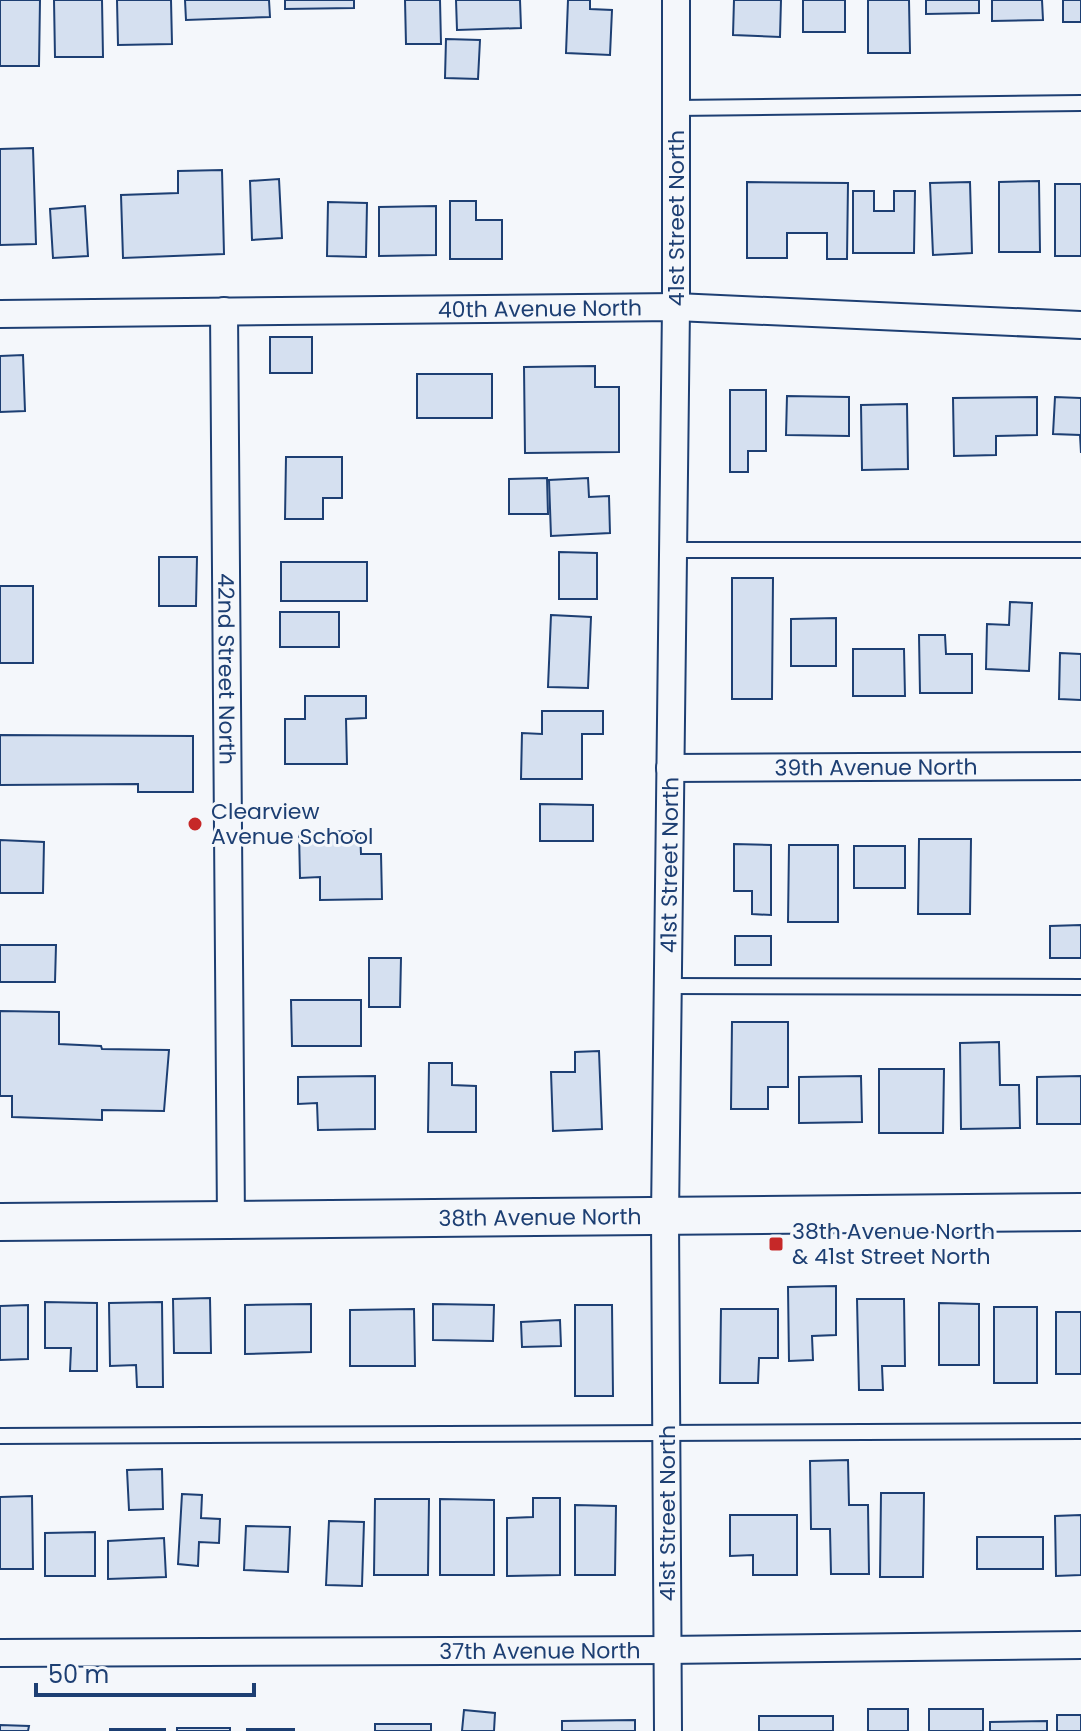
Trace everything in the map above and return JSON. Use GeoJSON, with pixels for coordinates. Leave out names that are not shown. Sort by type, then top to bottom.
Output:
{"type":"FeatureCollection","features":[{"type":"Feature","properties":{"kind":"main road","name":"38th Avenue North"},"geometry":{"type":"LineString","coordinates":[[0,1222],[1081,1212]]}},
{"type":"Feature","properties":{"kind":"street","name":"41st Street North"},"geometry":{"type":"LineString","coordinates":[[668,1731],[665,1217],[676,307],[676,0]]}},
{"type":"Feature","properties":{"kind":"street","name":"40th Avenue North"},"geometry":{"type":"LineString","coordinates":[[0,314],[676,307],[1081,325]]}},
{"type":"Feature","properties":{"kind":"street","name":"42nd Street North"},"geometry":{"type":"LineString","coordinates":[[224,311],[231,1221]]}},
{"type":"Feature","properties":{"kind":"street","name":"39th Avenue North"},"geometry":{"type":"LineString","coordinates":[[670,768],[1081,766]]}},
{"type":"Feature","properties":{"kind":"street","name":"37th Avenue North"},"geometry":{"type":"LineString","coordinates":[[0,1653],[1081,1645]]}},
{"type":"Feature","properties":{"kind":"lane"},"geometry":{"type":"LineString","coordinates":[[676,108],[1081,103]]}},
{"type":"Feature","properties":{"kind":"lane"},"geometry":{"type":"LineString","coordinates":[[673,550],[1081,550]]}},
{"type":"Feature","properties":{"kind":"lane"},"geometry":{"type":"LineString","coordinates":[[668,986],[1081,987]]}},
{"type":"Feature","properties":{"kind":"lane"},"geometry":{"type":"LineString","coordinates":[[0,1436],[1081,1431]]}},
{"type":"Feature","properties":{"kind":"building"},"geometry":{"type":"Polygon","coordinates":[[[0,0],[40,0],[39,66],[0,66],[0,0]]]}},
{"type":"Feature","properties":{"kind":"building"},"geometry":{"type":"Polygon","coordinates":[[[54,0],[102,0],[103,57],[55,57],[54,0]]]}},
{"type":"Feature","properties":{"kind":"building"},"geometry":{"type":"Polygon","coordinates":[[[117,0],[171,0],[172,44],[118,45],[117,0]]]}},
{"type":"Feature","properties":{"kind":"building"},"geometry":{"type":"Polygon","coordinates":[[[185,0],[269,0],[270,17],[186,20],[185,0]]]}},
{"type":"Feature","properties":{"kind":"building"},"geometry":{"type":"Polygon","coordinates":[[[285,0],[354,0],[354,8],[285,9],[285,0]]]}},
{"type":"Feature","properties":{"kind":"building"},"geometry":{"type":"Polygon","coordinates":[[[405,0],[440,0],[441,44],[406,44],[405,0]]]}},
{"type":"Feature","properties":{"kind":"building"},"geometry":{"type":"Polygon","coordinates":[[[456,0],[520,0],[521,28],[457,30],[456,0]]]}},
{"type":"Feature","properties":{"kind":"building"},"geometry":{"type":"Polygon","coordinates":[[[568,0],[590,0],[590,9],[612,10],[610,55],[566,53],[568,0]]]}},
{"type":"Feature","properties":{"kind":"building"},"geometry":{"type":"Polygon","coordinates":[[[734,0],[781,0],[780,37],[733,35],[734,0]]]}},
{"type":"Feature","properties":{"kind":"building"},"geometry":{"type":"Polygon","coordinates":[[[803,0],[845,0],[845,32],[803,32],[803,0]]]}},
{"type":"Feature","properties":{"kind":"building"},"geometry":{"type":"Polygon","coordinates":[[[868,0],[909,0],[910,53],[868,53],[868,0]]]}},
{"type":"Feature","properties":{"kind":"building"},"geometry":{"type":"Polygon","coordinates":[[[926,0],[979,0],[979,13],[926,14],[926,0]]]}},
{"type":"Feature","properties":{"kind":"building"},"geometry":{"type":"Polygon","coordinates":[[[992,0],[1042,0],[1043,20],[992,21],[992,0]]]}},
{"type":"Feature","properties":{"kind":"building"},"geometry":{"type":"Polygon","coordinates":[[[1063,0],[1081,0],[1081,22],[1063,22],[1063,0]]]}},
{"type":"Feature","properties":{"kind":"building"},"geometry":{"type":"Polygon","coordinates":[[[446,39],[480,40],[478,79],[445,78],[446,39]]]}},
{"type":"Feature","properties":{"kind":"building"},"geometry":{"type":"Polygon","coordinates":[[[33,148],[36,244],[0,245],[0,149],[33,148]]]}},
{"type":"Feature","properties":{"kind":"building"},"geometry":{"type":"Polygon","coordinates":[[[222,170],[224,254],[123,258],[121,195],[178,193],[178,171],[222,170]]]}},
{"type":"Feature","properties":{"kind":"building"},"geometry":{"type":"Polygon","coordinates":[[[279,179],[282,238],[252,240],[250,181],[279,179]]]}},
{"type":"Feature","properties":{"kind":"building"},"geometry":{"type":"Polygon","coordinates":[[[1039,181],[1040,252],[999,252],[999,182],[1039,181]]]}},
{"type":"Feature","properties":{"kind":"building"},"geometry":{"type":"Polygon","coordinates":[[[747,182],[848,183],[847,259],[827,259],[827,233],[787,233],[787,258],[747,258],[747,182]]]}},
{"type":"Feature","properties":{"kind":"building"},"geometry":{"type":"Polygon","coordinates":[[[970,182],[972,253],[933,255],[930,183],[970,182]]]}},
{"type":"Feature","properties":{"kind":"building"},"geometry":{"type":"Polygon","coordinates":[[[1055,184],[1081,184],[1081,256],[1055,256],[1055,184]]]}},
{"type":"Feature","properties":{"kind":"building"},"geometry":{"type":"Polygon","coordinates":[[[853,191],[874,191],[874,211],[894,211],[894,191],[915,191],[914,253],[853,253],[853,191]]]}},
{"type":"Feature","properties":{"kind":"building"},"geometry":{"type":"Polygon","coordinates":[[[450,201],[476,201],[476,220],[502,220],[502,259],[450,259],[450,201]]]}},
{"type":"Feature","properties":{"kind":"building"},"geometry":{"type":"Polygon","coordinates":[[[328,202],[367,203],[366,257],[327,256],[328,202]]]}},
{"type":"Feature","properties":{"kind":"building"},"geometry":{"type":"Polygon","coordinates":[[[85,206],[88,256],[53,258],[50,209],[85,206]]]}},
{"type":"Feature","properties":{"kind":"building"},"geometry":{"type":"Polygon","coordinates":[[[436,206],[436,255],[379,256],[379,207],[436,206]]]}},
{"type":"Feature","properties":{"kind":"building"},"geometry":{"type":"Polygon","coordinates":[[[270,337],[312,337],[312,373],[270,373],[270,337]]]}},
{"type":"Feature","properties":{"kind":"building"},"geometry":{"type":"Polygon","coordinates":[[[23,355],[25,411],[0,412],[0,356],[23,355]]]}},
{"type":"Feature","properties":{"kind":"building"},"geometry":{"type":"Polygon","coordinates":[[[595,366],[595,387],[619,387],[619,452],[525,453],[524,367],[595,366]]]}},
{"type":"Feature","properties":{"kind":"building"},"geometry":{"type":"Polygon","coordinates":[[[417,374],[492,374],[492,418],[417,418],[417,374]]]}},
{"type":"Feature","properties":{"kind":"building"},"geometry":{"type":"Polygon","coordinates":[[[730,390],[766,390],[766,451],[748,451],[748,472],[730,472],[730,390]]]}},
{"type":"Feature","properties":{"kind":"building"},"geometry":{"type":"Polygon","coordinates":[[[787,396],[849,397],[849,436],[786,435],[787,396]]]}},
{"type":"Feature","properties":{"kind":"building"},"geometry":{"type":"Polygon","coordinates":[[[1037,397],[1037,435],[996,436],[996,455],[954,456],[953,398],[1037,397]]]}},
{"type":"Feature","properties":{"kind":"building"},"geometry":{"type":"Polygon","coordinates":[[[1055,397],[1081,398],[1081,453],[1080,435],[1053,434],[1055,397]]]}},
{"type":"Feature","properties":{"kind":"building"},"geometry":{"type":"Polygon","coordinates":[[[907,404],[908,469],[862,470],[861,405],[907,404]]]}},
{"type":"Feature","properties":{"kind":"building"},"geometry":{"type":"Polygon","coordinates":[[[286,457],[342,457],[342,498],[323,498],[323,519],[285,519],[286,457]]]}},
{"type":"Feature","properties":{"kind":"building"},"geometry":{"type":"Polygon","coordinates":[[[547,478],[548,514],[509,514],[509,479],[547,478]]]}},
{"type":"Feature","properties":{"kind":"building"},"geometry":{"type":"Polygon","coordinates":[[[588,478],[589,497],[609,496],[610,533],[551,536],[549,480],[588,478]]]}},
{"type":"Feature","properties":{"kind":"building"},"geometry":{"type":"Polygon","coordinates":[[[559,552],[597,553],[597,599],[559,599],[559,552]]]}},
{"type":"Feature","properties":{"kind":"building"},"geometry":{"type":"Polygon","coordinates":[[[159,557],[197,557],[196,606],[159,606],[159,557]]]}},
{"type":"Feature","properties":{"kind":"building"},"geometry":{"type":"Polygon","coordinates":[[[281,562],[367,562],[367,601],[281,601],[281,562]]]}},
{"type":"Feature","properties":{"kind":"building"},"geometry":{"type":"Polygon","coordinates":[[[732,578],[773,578],[772,699],[732,699],[732,578]]]}},
{"type":"Feature","properties":{"kind":"building"},"geometry":{"type":"Polygon","coordinates":[[[0,586],[33,586],[33,663],[0,663],[0,586]]]}},
{"type":"Feature","properties":{"kind":"building"},"geometry":{"type":"Polygon","coordinates":[[[1010,602],[1032,603],[1029,671],[986,669],[987,624],[1009,625],[1010,602]]]}},
{"type":"Feature","properties":{"kind":"building"},"geometry":{"type":"Polygon","coordinates":[[[280,612],[339,612],[339,647],[280,647],[280,612]]]}},
{"type":"Feature","properties":{"kind":"building"},"geometry":{"type":"Polygon","coordinates":[[[551,615],[591,617],[588,688],[548,687],[551,615]]]}},
{"type":"Feature","properties":{"kind":"building"},"geometry":{"type":"Polygon","coordinates":[[[836,618],[836,666],[791,666],[791,619],[836,618]]]}},
{"type":"Feature","properties":{"kind":"building"},"geometry":{"type":"Polygon","coordinates":[[[919,635],[945,635],[946,654],[972,654],[972,693],[920,693],[919,635]]]}},
{"type":"Feature","properties":{"kind":"building"},"geometry":{"type":"Polygon","coordinates":[[[853,649],[904,649],[905,696],[853,696],[853,649]]]}},
{"type":"Feature","properties":{"kind":"building"},"geometry":{"type":"Polygon","coordinates":[[[1060,653],[1081,654],[1081,700],[1059,699],[1060,653]]]}},
{"type":"Feature","properties":{"kind":"building"},"geometry":{"type":"Polygon","coordinates":[[[305,696],[366,696],[366,718],[346,719],[347,764],[285,764],[285,719],[305,719],[305,696]]]}},
{"type":"Feature","properties":{"kind":"building"},"geometry":{"type":"Polygon","coordinates":[[[542,711],[603,711],[603,734],[582,734],[582,779],[521,779],[522,733],[542,734],[542,711]]]}},
{"type":"Feature","properties":{"kind":"building"},"geometry":{"type":"Polygon","coordinates":[[[0,735],[193,736],[193,792],[138,792],[138,784],[0,785],[0,735]]]}},
{"type":"Feature","properties":{"kind":"building"},"geometry":{"type":"Polygon","coordinates":[[[540,804],[593,805],[593,841],[540,841],[540,804]]]}},
{"type":"Feature","properties":{"kind":"building"},"geometry":{"type":"Polygon","coordinates":[[[360,831],[361,854],[381,854],[382,899],[320,900],[320,877],[300,878],[299,832],[360,831]]]}},
{"type":"Feature","properties":{"kind":"building"},"geometry":{"type":"Polygon","coordinates":[[[919,839],[971,839],[970,914],[918,914],[919,839]]]}},
{"type":"Feature","properties":{"kind":"building"},"geometry":{"type":"Polygon","coordinates":[[[0,840],[44,842],[43,893],[0,893],[0,840]]]}},
{"type":"Feature","properties":{"kind":"building"},"geometry":{"type":"Polygon","coordinates":[[[734,844],[771,845],[771,915],[752,914],[752,891],[734,891],[734,844]]]}},
{"type":"Feature","properties":{"kind":"building"},"geometry":{"type":"Polygon","coordinates":[[[789,845],[838,845],[838,922],[788,922],[789,845]]]}},
{"type":"Feature","properties":{"kind":"building"},"geometry":{"type":"Polygon","coordinates":[[[854,846],[905,846],[905,888],[854,888],[854,846]]]}},
{"type":"Feature","properties":{"kind":"building"},"geometry":{"type":"Polygon","coordinates":[[[1081,925],[1081,958],[1050,958],[1050,926],[1081,925]]]}},
{"type":"Feature","properties":{"kind":"building"},"geometry":{"type":"Polygon","coordinates":[[[735,936],[771,936],[771,965],[735,965],[735,936]]]}},
{"type":"Feature","properties":{"kind":"building"},"geometry":{"type":"Polygon","coordinates":[[[0,945],[56,945],[55,982],[0,982],[0,945]]]}},
{"type":"Feature","properties":{"kind":"building"},"geometry":{"type":"Polygon","coordinates":[[[369,958],[401,958],[400,1007],[369,1007],[369,958]]]}},
{"type":"Feature","properties":{"kind":"building"},"geometry":{"type":"Polygon","coordinates":[[[291,1000],[361,1000],[361,1046],[292,1046],[291,1000]]]}},
{"type":"Feature","properties":{"kind":"building"},"geometry":{"type":"Polygon","coordinates":[[[0,1011],[59,1012],[59,1044],[101,1046],[102,1049],[169,1050],[164,1111],[102,1110],[102,1120],[12,1117],[12,1096],[0,1096],[0,1011]]]}},
{"type":"Feature","properties":{"kind":"building"},"geometry":{"type":"Polygon","coordinates":[[[732,1022],[788,1022],[788,1087],[768,1087],[768,1109],[731,1109],[732,1022]]]}},
{"type":"Feature","properties":{"kind":"building"},"geometry":{"type":"Polygon","coordinates":[[[999,1042],[1000,1085],[1019,1085],[1020,1128],[961,1129],[960,1043],[999,1042]]]}},
{"type":"Feature","properties":{"kind":"building"},"geometry":{"type":"Polygon","coordinates":[[[599,1051],[602,1129],[553,1131],[551,1072],[575,1072],[575,1052],[599,1051]]]}},
{"type":"Feature","properties":{"kind":"building"},"geometry":{"type":"Polygon","coordinates":[[[429,1063],[452,1063],[452,1085],[476,1086],[476,1132],[428,1132],[429,1063]]]}},
{"type":"Feature","properties":{"kind":"building"},"geometry":{"type":"Polygon","coordinates":[[[879,1069],[944,1069],[943,1133],[879,1133],[879,1069]]]}},
{"type":"Feature","properties":{"kind":"building"},"geometry":{"type":"Polygon","coordinates":[[[375,1076],[375,1129],[318,1130],[317,1103],[298,1104],[298,1077],[375,1076]]]}},
{"type":"Feature","properties":{"kind":"building"},"geometry":{"type":"Polygon","coordinates":[[[861,1076],[862,1122],[799,1123],[799,1077],[861,1076]]]}},
{"type":"Feature","properties":{"kind":"building"},"geometry":{"type":"Polygon","coordinates":[[[1081,1076],[1081,1124],[1037,1124],[1037,1077],[1081,1076]]]}},
{"type":"Feature","properties":{"kind":"building"},"geometry":{"type":"Polygon","coordinates":[[[836,1286],[836,1335],[812,1336],[813,1360],[789,1361],[788,1287],[836,1286]]]}},
{"type":"Feature","properties":{"kind":"building"},"geometry":{"type":"Polygon","coordinates":[[[210,1298],[211,1353],[174,1353],[173,1299],[210,1298]]]}},
{"type":"Feature","properties":{"kind":"building"},"geometry":{"type":"Polygon","coordinates":[[[857,1299],[904,1299],[905,1366],[882,1366],[883,1390],[859,1390],[857,1299]]]}},
{"type":"Feature","properties":{"kind":"building"},"geometry":{"type":"Polygon","coordinates":[[[45,1302],[97,1303],[97,1371],[70,1371],[71,1348],[45,1348],[45,1302]]]}},
{"type":"Feature","properties":{"kind":"building"},"geometry":{"type":"Polygon","coordinates":[[[162,1302],[163,1387],[137,1387],[136,1365],[110,1366],[109,1303],[162,1302]]]}},
{"type":"Feature","properties":{"kind":"building"},"geometry":{"type":"Polygon","coordinates":[[[939,1303],[979,1304],[979,1365],[939,1365],[939,1303]]]}},
{"type":"Feature","properties":{"kind":"building"},"geometry":{"type":"Polygon","coordinates":[[[311,1304],[311,1352],[245,1354],[245,1305],[311,1304]]]}},
{"type":"Feature","properties":{"kind":"building"},"geometry":{"type":"Polygon","coordinates":[[[433,1304],[494,1305],[493,1341],[433,1340],[433,1304]]]}},
{"type":"Feature","properties":{"kind":"building"},"geometry":{"type":"Polygon","coordinates":[[[28,1305],[28,1359],[0,1360],[0,1306],[28,1305]]]}},
{"type":"Feature","properties":{"kind":"building"},"geometry":{"type":"Polygon","coordinates":[[[575,1305],[612,1305],[613,1396],[575,1396],[575,1305]]]}},
{"type":"Feature","properties":{"kind":"building"},"geometry":{"type":"Polygon","coordinates":[[[994,1307],[1037,1307],[1037,1383],[994,1383],[994,1307]]]}},
{"type":"Feature","properties":{"kind":"building"},"geometry":{"type":"Polygon","coordinates":[[[414,1309],[415,1366],[350,1366],[350,1310],[414,1309]]]}},
{"type":"Feature","properties":{"kind":"building"},"geometry":{"type":"Polygon","coordinates":[[[721,1309],[778,1309],[778,1358],[759,1358],[758,1383],[720,1383],[721,1309]]]}},
{"type":"Feature","properties":{"kind":"building"},"geometry":{"type":"Polygon","coordinates":[[[1056,1312],[1081,1312],[1081,1374],[1056,1374],[1056,1312]]]}},
{"type":"Feature","properties":{"kind":"building"},"geometry":{"type":"Polygon","coordinates":[[[560,1320],[561,1346],[522,1347],[521,1322],[560,1320]]]}},
{"type":"Feature","properties":{"kind":"building"},"geometry":{"type":"Polygon","coordinates":[[[848,1460],[849,1505],[868,1505],[869,1574],[831,1574],[830,1529],[811,1529],[810,1461],[848,1460]]]}},
{"type":"Feature","properties":{"kind":"building"},"geometry":{"type":"Polygon","coordinates":[[[162,1469],[163,1509],[129,1510],[127,1470],[162,1469]]]}},
{"type":"Feature","properties":{"kind":"building"},"geometry":{"type":"Polygon","coordinates":[[[881,1493],[924,1493],[923,1577],[880,1577],[881,1493]]]}},
{"type":"Feature","properties":{"kind":"building"},"geometry":{"type":"Polygon","coordinates":[[[182,1494],[202,1495],[201,1518],[220,1519],[219,1543],[199,1542],[198,1566],[178,1564],[182,1494]]]}},
{"type":"Feature","properties":{"kind":"building"},"geometry":{"type":"Polygon","coordinates":[[[32,1496],[33,1569],[0,1569],[0,1497],[32,1496]]]}},
{"type":"Feature","properties":{"kind":"building"},"geometry":{"type":"Polygon","coordinates":[[[533,1498],[560,1498],[560,1575],[507,1576],[507,1518],[533,1517],[533,1498]]]}},
{"type":"Feature","properties":{"kind":"building"},"geometry":{"type":"Polygon","coordinates":[[[375,1499],[429,1499],[428,1575],[374,1575],[375,1499]]]}},
{"type":"Feature","properties":{"kind":"building"},"geometry":{"type":"Polygon","coordinates":[[[440,1499],[494,1500],[494,1575],[440,1575],[440,1499]]]}},
{"type":"Feature","properties":{"kind":"building"},"geometry":{"type":"Polygon","coordinates":[[[575,1505],[616,1506],[615,1575],[575,1575],[575,1505]]]}},
{"type":"Feature","properties":{"kind":"building"},"geometry":{"type":"Polygon","coordinates":[[[730,1515],[797,1515],[797,1575],[753,1575],[753,1555],[730,1556],[730,1515]]]}},
{"type":"Feature","properties":{"kind":"building"},"geometry":{"type":"Polygon","coordinates":[[[1081,1515],[1081,1575],[1056,1576],[1055,1516],[1081,1515]]]}},
{"type":"Feature","properties":{"kind":"building"},"geometry":{"type":"Polygon","coordinates":[[[329,1521],[364,1522],[362,1586],[326,1585],[329,1521]]]}},
{"type":"Feature","properties":{"kind":"building"},"geometry":{"type":"Polygon","coordinates":[[[246,1526],[290,1527],[288,1572],[244,1570],[246,1526]]]}},
{"type":"Feature","properties":{"kind":"building"},"geometry":{"type":"Polygon","coordinates":[[[95,1532],[95,1576],[45,1576],[45,1533],[95,1532]]]}},
{"type":"Feature","properties":{"kind":"building"},"geometry":{"type":"Polygon","coordinates":[[[977,1537],[1043,1537],[1043,1569],[977,1569],[977,1537]]]}},
{"type":"Feature","properties":{"kind":"building"},"geometry":{"type":"Polygon","coordinates":[[[164,1538],[166,1577],[108,1579],[108,1541],[164,1538]]]}},
{"type":"Feature","properties":{"kind":"building"},"geometry":{"type":"Polygon","coordinates":[[[868,1709],[908,1709],[908,1731],[868,1731],[868,1709]]]}},
{"type":"Feature","properties":{"kind":"building"},"geometry":{"type":"Polygon","coordinates":[[[929,1709],[983,1709],[983,1731],[929,1731],[929,1709]]]}},
{"type":"Feature","properties":{"kind":"building"},"geometry":{"type":"Polygon","coordinates":[[[464,1710],[495,1713],[494,1731],[462,1731],[464,1710]]]}},
{"type":"Feature","properties":{"kind":"building"},"geometry":{"type":"Polygon","coordinates":[[[1057,1715],[1081,1715],[1081,1731],[1057,1731],[1057,1715]]]}},
{"type":"Feature","properties":{"kind":"building"},"geometry":{"type":"Polygon","coordinates":[[[759,1716],[833,1716],[833,1731],[759,1731],[759,1716]]]}},
{"type":"Feature","properties":{"kind":"building"},"geometry":{"type":"Polygon","coordinates":[[[635,1720],[635,1731],[562,1731],[562,1721],[635,1720]]]}},
{"type":"Feature","properties":{"kind":"building"},"geometry":{"type":"Polygon","coordinates":[[[1047,1721],[1047,1731],[990,1731],[990,1722],[1047,1721]]]}},
{"type":"Feature","properties":{"kind":"building"},"geometry":{"type":"Polygon","coordinates":[[[375,1724],[431,1724],[431,1731],[375,1731],[375,1724]]]}},
{"type":"Feature","properties":{"kind":"building"},"geometry":{"type":"Polygon","coordinates":[[[0,1725],[29,1726],[28,1731],[0,1731],[0,1725]]]}},
{"type":"Feature","properties":{"kind":"building"},"geometry":{"type":"Polygon","coordinates":[[[177,1728],[230,1728],[230,1731],[177,1731],[177,1728]]]}},
{"type":"Feature","properties":{"kind":"building"},"geometry":{"type":"Polygon","coordinates":[[[165,1729],[165,1731],[110,1731],[165,1729]]]}},
{"type":"Feature","properties":{"kind":"building"},"geometry":{"type":"Polygon","coordinates":[[[294,1729],[294,1731],[247,1731],[294,1729]]]}},
{"type":"Feature","properties":{"kind":"place","name":"Clearview Avenue School"},"geometry":{"type":"Point","coordinates":[195,824]}},
{"type":"Feature","properties":{"kind":"place","name":"38th Avenue North & 41st Street North"},"geometry":{"type":"Point","coordinates":[776,1244]}}]}
